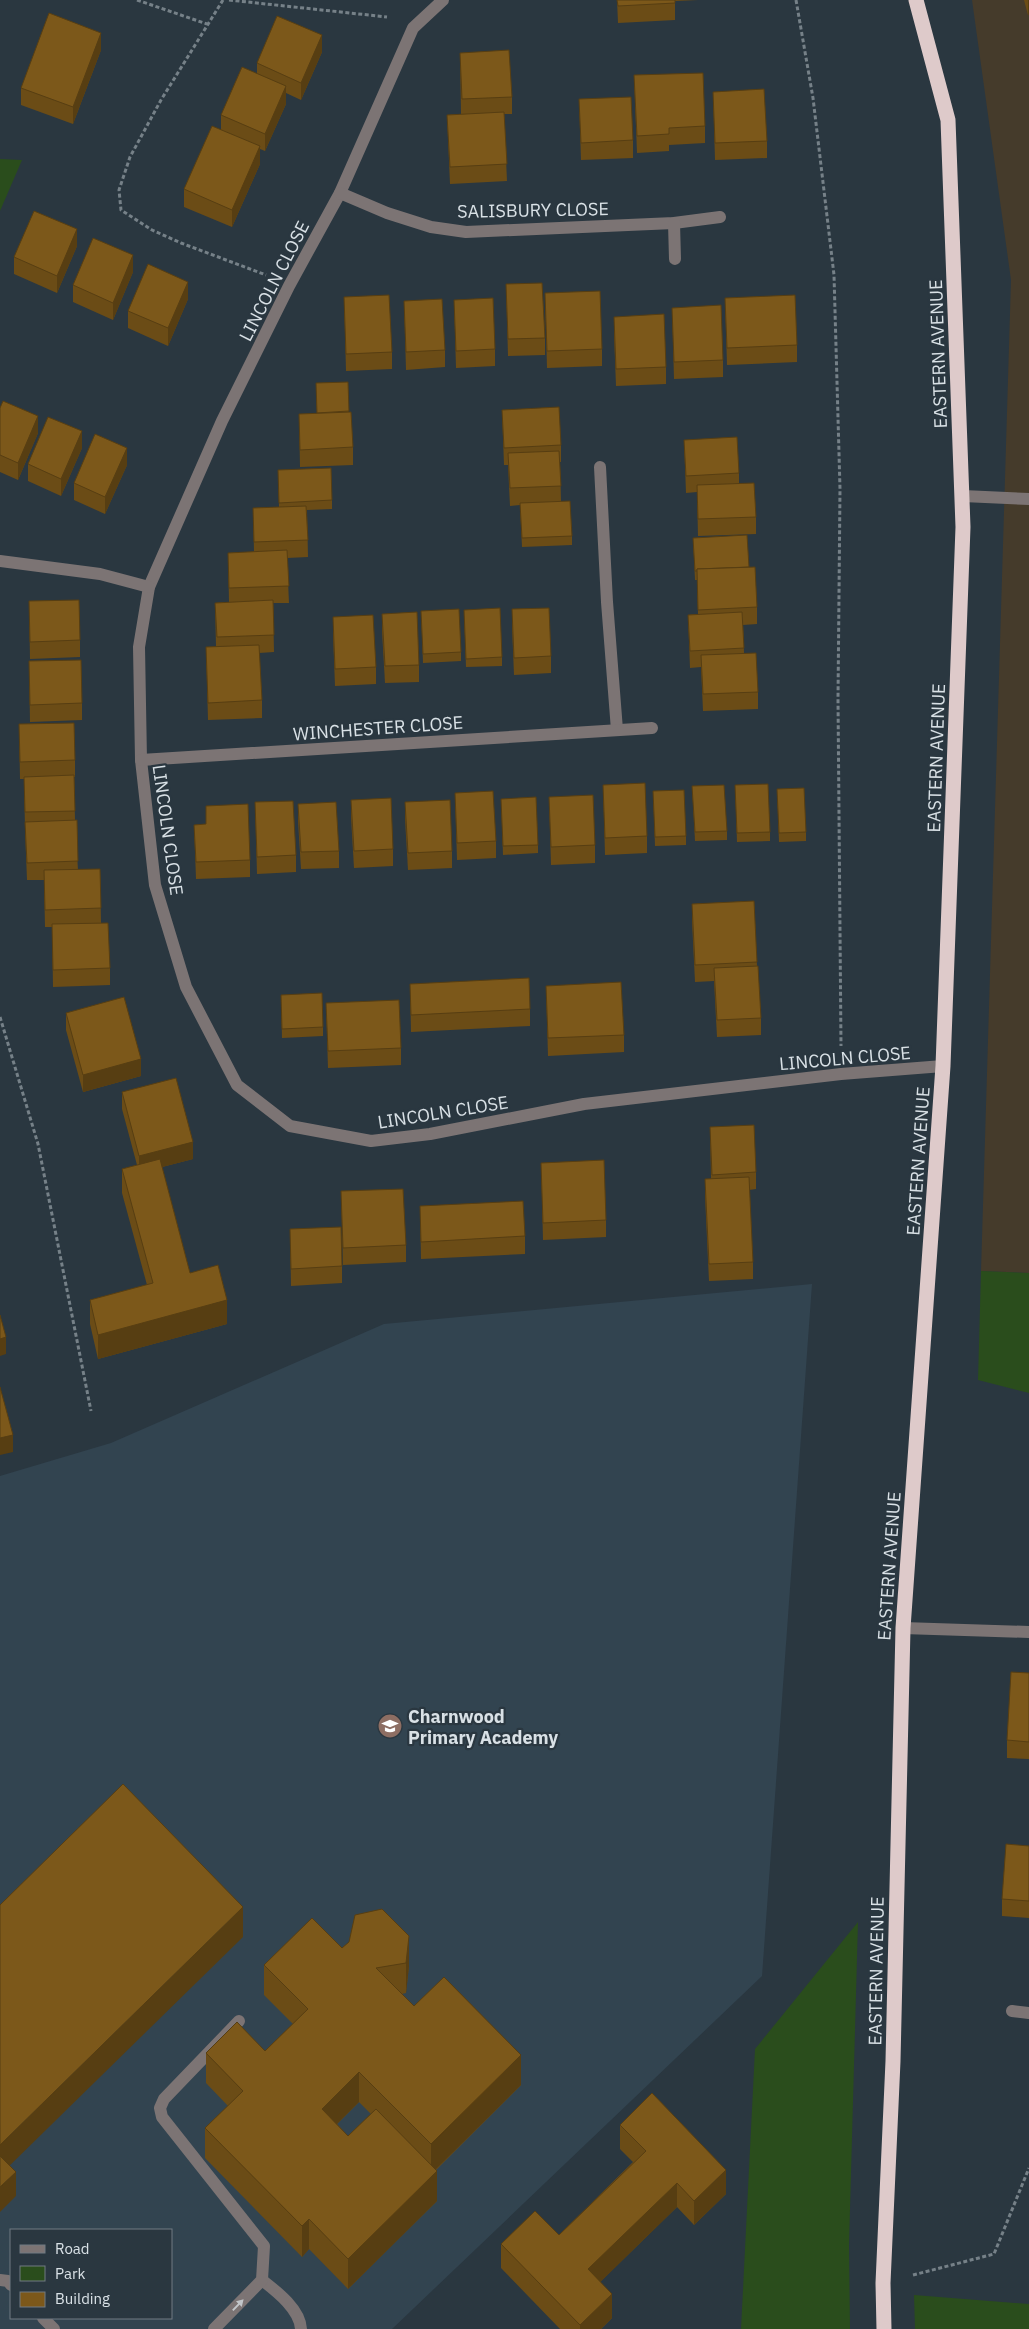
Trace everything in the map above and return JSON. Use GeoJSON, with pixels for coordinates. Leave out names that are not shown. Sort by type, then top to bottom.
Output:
{"type":"FeatureCollection","features":[{"type":"Feature","properties":{"kind":"highway","name":"EASTERN AVENUE"},"geometry":{"type":"LineString","coordinates":[[884,2329],[883,2283],[893,2061],[903,1628],[943,1066],[963,528],[948,120],[916,0]]}},
{"type":"Feature","properties":{"kind":"street","name":"LINCOLN CLOSE"},"geometry":{"type":"LineString","coordinates":[[443,0],[413,28],[340,193],[289,286],[222,421],[149,587],[139,647],[141,760],[155,885],[186,987],[237,1085],[290,1126],[371,1141],[430,1134],[584,1104],[841,1074],[943,1066]]}},
{"type":"Feature","properties":{"kind":"street","name":"SALISBURY CLOSE"},"geometry":{"type":"LineString","coordinates":[[340,193],[386,214],[431,227],[466,232],[674,223],[720,217]]}},
{"type":"Feature","properties":{"kind":"street"},"geometry":{"type":"LineString","coordinates":[[674,223],[675,259]]}},
{"type":"Feature","properties":{"kind":"street"},"geometry":{"type":"LineString","coordinates":[[600,466],[607,602],[617,730]]}},
{"type":"Feature","properties":{"kind":"street"},"geometry":{"type":"LineString","coordinates":[[962,496],[1029,498]]}},
{"type":"Feature","properties":{"kind":"street"},"geometry":{"type":"LineString","coordinates":[[0,561],[100,574],[149,587]]}},
{"type":"Feature","properties":{"kind":"street","name":"WINCHESTER CLOSE"},"geometry":{"type":"LineString","coordinates":[[141,760],[652,728]]}},
{"type":"Feature","properties":{"kind":"street"},"geometry":{"type":"LineString","coordinates":[[903,1628],[1029,1632]]}},
{"type":"Feature","properties":{"kind":"street"},"geometry":{"type":"LineString","coordinates":[[1012,2011],[1029,2014]]}},
{"type":"Feature","properties":{"kind":"street"},"geometry":{"type":"LineString","coordinates":[[214,2329],[262,2280],[264,2246],[162,2117],[160,2108],[164,2099],[239,2021]]}},
{"type":"Feature","properties":{"kind":"street"},"geometry":{"type":"LineString","coordinates":[[262,2280],[282,2297],[295,2315],[301,2329]]}},
{"type":"Feature","properties":{"kind":"street"},"geometry":{"type":"LineString","coordinates":[[44,2319],[54,2329]]}},
{"type":"Feature","properties":{"kind":"path"},"geometry":{"type":"LineString","coordinates":[[137,0],[207,24]]}},
{"type":"Feature","properties":{"kind":"path"},"geometry":{"type":"LineString","coordinates":[[223,0],[161,100],[130,157],[119,190],[121,210],[152,230],[181,243],[249,267],[289,286]]}},
{"type":"Feature","properties":{"kind":"path"},"geometry":{"type":"LineString","coordinates":[[229,0],[396,18],[413,28]]}},
{"type":"Feature","properties":{"kind":"path"},"geometry":{"type":"LineString","coordinates":[[796,0],[813,98],[834,275],[840,489],[838,699],[841,1074]]}},
{"type":"Feature","properties":{"kind":"path"},"geometry":{"type":"LineString","coordinates":[[0,1017],[38,1144],[91,1411]]}},
{"type":"Feature","properties":{"kind":"path"},"geometry":{"type":"LineString","coordinates":[[883,2283],[994,2254],[1029,2168]]}},
{"type":"Feature","properties":{"kind":"shaded area"},"geometry":{"type":"Polygon","coordinates":[[[972,0],[1029,0],[1029,1273],[981,1271],[1011,280],[972,0]]]}},
{"type":"Feature","properties":{"kind":"shaded area","name":"Charnwood Primary Academy"},"geometry":{"type":"Polygon","coordinates":[[[812,1284],[762,1976],[392,2329],[0,2329],[0,1476],[111,1443],[384,1324],[812,1284]]]}},
{"type":"Feature","properties":{"kind":"green space"},"geometry":{"type":"Polygon","coordinates":[[[0,159],[22,160],[0,211],[0,159]]]}},
{"type":"Feature","properties":{"kind":"green space"},"geometry":{"type":"Polygon","coordinates":[[[981,1271],[1029,1273],[1029,1393],[978,1380],[981,1271]]]}},
{"type":"Feature","properties":{"kind":"green space"},"geometry":{"type":"Polygon","coordinates":[[[858,1922],[849,2245],[850,2329],[741,2329],[755,2049],[858,1922]]]}},
{"type":"Feature","properties":{"kind":"green space"},"geometry":{"type":"Polygon","coordinates":[[[914,2295],[1029,2304],[1029,2329],[915,2329],[914,2295]]]}},
{"type":"Feature","properties":{"kind":"building"},"geometry":{"type":"Polygon","coordinates":[[[617,0],[675,0],[675,3],[618,6],[617,0]]]}},
{"type":"Feature","properties":{"kind":"building"},"geometry":{"type":"Polygon","coordinates":[[[49,13],[101,33],[73,107],[21,88],[49,13]]]}},
{"type":"Feature","properties":{"kind":"building"},"geometry":{"type":"Polygon","coordinates":[[[277,16],[322,35],[301,83],[257,63],[277,16]]]}},
{"type":"Feature","properties":{"kind":"building"},"geometry":{"type":"Polygon","coordinates":[[[509,50],[512,97],[462,99],[460,53],[509,50]]]}},
{"type":"Feature","properties":{"kind":"building"},"geometry":{"type":"Polygon","coordinates":[[[242,67],[286,86],[265,134],[221,115],[242,67]]]}},
{"type":"Feature","properties":{"kind":"building"},"geometry":{"type":"Polygon","coordinates":[[[703,73],[705,126],[669,128],[669,134],[637,136],[634,75],[703,73]]]}},
{"type":"Feature","properties":{"kind":"building"},"geometry":{"type":"Polygon","coordinates":[[[764,89],[767,141],[715,143],[713,92],[764,89]]]}},
{"type":"Feature","properties":{"kind":"building"},"geometry":{"type":"Polygon","coordinates":[[[631,97],[633,140],[581,143],[579,99],[631,97]]]}},
{"type":"Feature","properties":{"kind":"building"},"geometry":{"type":"Polygon","coordinates":[[[504,112],[507,164],[450,167],[447,115],[504,112]]]}},
{"type":"Feature","properties":{"kind":"building"},"geometry":{"type":"Polygon","coordinates":[[[212,126],[260,146],[232,210],[184,189],[212,126]]]}},
{"type":"Feature","properties":{"kind":"building"},"geometry":{"type":"Polygon","coordinates":[[[34,211],[77,229],[57,276],[14,257],[34,211]]]}},
{"type":"Feature","properties":{"kind":"building"},"geometry":{"type":"Polygon","coordinates":[[[93,238],[133,255],[113,303],[73,285],[93,238]]]}},
{"type":"Feature","properties":{"kind":"building"},"geometry":{"type":"Polygon","coordinates":[[[148,264],[188,282],[168,328],[128,311],[148,264]]]}},
{"type":"Feature","properties":{"kind":"building"},"geometry":{"type":"Polygon","coordinates":[[[542,283],[545,338],[508,339],[506,284],[542,283]]]}},
{"type":"Feature","properties":{"kind":"building"},"geometry":{"type":"Polygon","coordinates":[[[600,291],[602,349],[547,351],[545,293],[600,291]]]}},
{"type":"Feature","properties":{"kind":"building"},"geometry":{"type":"Polygon","coordinates":[[[389,295],[392,352],[346,354],[344,297],[389,295]]]}},
{"type":"Feature","properties":{"kind":"building"},"geometry":{"type":"Polygon","coordinates":[[[795,295],[797,345],[727,348],[725,298],[795,295]]]}},
{"type":"Feature","properties":{"kind":"building"},"geometry":{"type":"Polygon","coordinates":[[[493,298],[495,349],[456,351],[454,300],[493,298]]]}},
{"type":"Feature","properties":{"kind":"building"},"geometry":{"type":"Polygon","coordinates":[[[442,299],[445,350],[406,352],[404,301],[442,299]]]}},
{"type":"Feature","properties":{"kind":"building"},"geometry":{"type":"Polygon","coordinates":[[[721,305],[723,360],[674,362],[672,308],[721,305]]]}},
{"type":"Feature","properties":{"kind":"building"},"geometry":{"type":"Polygon","coordinates":[[[664,314],[666,367],[616,369],[614,317],[664,314]]]}},
{"type":"Feature","properties":{"kind":"building"},"geometry":{"type":"Polygon","coordinates":[[[348,382],[349,411],[317,413],[316,383],[348,382]]]}},
{"type":"Feature","properties":{"kind":"building"},"geometry":{"type":"Polygon","coordinates":[[[3,401],[38,416],[18,463],[0,455],[0,408],[3,401]]]}},
{"type":"Feature","properties":{"kind":"building"},"geometry":{"type":"Polygon","coordinates":[[[559,407],[561,445],[504,448],[502,410],[559,407]]]}},
{"type":"Feature","properties":{"kind":"building"},"geometry":{"type":"Polygon","coordinates":[[[351,412],[353,447],[300,450],[299,414],[351,412]]]}},
{"type":"Feature","properties":{"kind":"building"},"geometry":{"type":"Polygon","coordinates":[[[48,417],[82,431],[61,479],[28,464],[48,417]]]}},
{"type":"Feature","properties":{"kind":"building"},"geometry":{"type":"Polygon","coordinates":[[[95,434],[127,448],[105,497],[74,483],[95,434]]]}},
{"type":"Feature","properties":{"kind":"building"},"geometry":{"type":"Polygon","coordinates":[[[737,437],[739,473],[686,476],[684,440],[737,437]]]}},
{"type":"Feature","properties":{"kind":"building"},"geometry":{"type":"Polygon","coordinates":[[[559,451],[561,486],[510,488],[508,453],[559,451]]]}},
{"type":"Feature","properties":{"kind":"building"},"geometry":{"type":"Polygon","coordinates":[[[331,468],[332,500],[279,503],[278,470],[331,468]]]}},
{"type":"Feature","properties":{"kind":"building"},"geometry":{"type":"Polygon","coordinates":[[[754,483],[756,517],[698,519],[697,485],[754,483]]]}},
{"type":"Feature","properties":{"kind":"building"},"geometry":{"type":"Polygon","coordinates":[[[570,501],[572,536],[522,538],[520,503],[570,501]]]}},
{"type":"Feature","properties":{"kind":"building"},"geometry":{"type":"Polygon","coordinates":[[[306,506],[308,540],[254,542],[253,508],[306,506]]]}},
{"type":"Feature","properties":{"kind":"building"},"geometry":{"type":"Polygon","coordinates":[[[747,535],[749,567],[697,569],[695,571],[693,538],[747,535]]]}},
{"type":"Feature","properties":{"kind":"building"},"geometry":{"type":"Polygon","coordinates":[[[287,550],[289,586],[229,588],[228,553],[287,550]]]}},
{"type":"Feature","properties":{"kind":"building"},"geometry":{"type":"Polygon","coordinates":[[[755,567],[757,607],[698,610],[697,569],[755,567]]]}},
{"type":"Feature","properties":{"kind":"building"},"geometry":{"type":"Polygon","coordinates":[[[79,600],[80,640],[30,642],[29,601],[79,600]]]}},
{"type":"Feature","properties":{"kind":"building"},"geometry":{"type":"Polygon","coordinates":[[[273,600],[274,635],[217,637],[215,603],[273,600]]]}},
{"type":"Feature","properties":{"kind":"building"},"geometry":{"type":"Polygon","coordinates":[[[500,608],[502,657],[466,659],[464,610],[500,608]]]}},
{"type":"Feature","properties":{"kind":"building"},"geometry":{"type":"Polygon","coordinates":[[[549,608],[551,656],[514,658],[512,609],[549,608]]]}},
{"type":"Feature","properties":{"kind":"building"},"geometry":{"type":"Polygon","coordinates":[[[459,609],[461,652],[423,654],[421,611],[459,609]]]}},
{"type":"Feature","properties":{"kind":"building"},"geometry":{"type":"Polygon","coordinates":[[[417,612],[419,665],[385,666],[382,614],[417,612]]]}},
{"type":"Feature","properties":{"kind":"building"},"geometry":{"type":"Polygon","coordinates":[[[742,612],[744,648],[690,651],[688,615],[742,612]]]}},
{"type":"Feature","properties":{"kind":"building"},"geometry":{"type":"Polygon","coordinates":[[[373,615],[376,667],[335,669],[333,617],[373,615]]]}},
{"type":"Feature","properties":{"kind":"building"},"geometry":{"type":"Polygon","coordinates":[[[259,645],[262,700],[208,703],[206,647],[259,645]]]}},
{"type":"Feature","properties":{"kind":"building"},"geometry":{"type":"Polygon","coordinates":[[[756,653],[758,692],[703,694],[701,655],[756,653]]]}},
{"type":"Feature","properties":{"kind":"building"},"geometry":{"type":"Polygon","coordinates":[[[81,660],[82,703],[30,705],[29,661],[81,660]]]}},
{"type":"Feature","properties":{"kind":"building"},"geometry":{"type":"Polygon","coordinates":[[[74,723],[75,760],[20,762],[19,724],[74,723]]]}},
{"type":"Feature","properties":{"kind":"building"},"geometry":{"type":"Polygon","coordinates":[[[74,775],[75,811],[25,812],[24,777],[74,775]]]}},
{"type":"Feature","properties":{"kind":"building"},"geometry":{"type":"Polygon","coordinates":[[[645,783],[647,836],[605,838],[603,785],[645,783]]]}},
{"type":"Feature","properties":{"kind":"building"},"geometry":{"type":"Polygon","coordinates":[[[768,784],[770,832],[737,833],[735,785],[768,784]]]}},
{"type":"Feature","properties":{"kind":"building"},"geometry":{"type":"Polygon","coordinates":[[[724,785],[727,831],[695,832],[692,786],[724,785]]]}},
{"type":"Feature","properties":{"kind":"building"},"geometry":{"type":"Polygon","coordinates":[[[804,788],[806,832],[779,833],[777,789],[804,788]]]}},
{"type":"Feature","properties":{"kind":"building"},"geometry":{"type":"Polygon","coordinates":[[[684,790],[686,836],[655,837],[653,791],[684,790]]]}},
{"type":"Feature","properties":{"kind":"building"},"geometry":{"type":"Polygon","coordinates":[[[493,791],[496,841],[457,843],[455,793],[493,791]]]}},
{"type":"Feature","properties":{"kind":"building"},"geometry":{"type":"Polygon","coordinates":[[[593,795],[595,845],[551,847],[549,797],[593,795]]]}},
{"type":"Feature","properties":{"kind":"building"},"geometry":{"type":"Polygon","coordinates":[[[536,797],[538,845],[503,846],[501,799],[536,797]]]}},
{"type":"Feature","properties":{"kind":"building"},"geometry":{"type":"Polygon","coordinates":[[[391,798],[393,849],[354,851],[351,800],[391,798]]]}},
{"type":"Feature","properties":{"kind":"building"},"geometry":{"type":"Polygon","coordinates":[[[450,800],[452,851],[408,853],[405,802],[450,800]]]}},
{"type":"Feature","properties":{"kind":"building"},"geometry":{"type":"Polygon","coordinates":[[[293,801],[296,855],[257,857],[255,802],[293,801]]]}},
{"type":"Feature","properties":{"kind":"building"},"geometry":{"type":"Polygon","coordinates":[[[336,802],[339,851],[301,852],[298,804],[336,802]]]}},
{"type":"Feature","properties":{"kind":"building"},"geometry":{"type":"Polygon","coordinates":[[[248,804],[250,860],[196,862],[194,825],[206,824],[206,806],[248,804]]]}},
{"type":"Feature","properties":{"kind":"building"},"geometry":{"type":"Polygon","coordinates":[[[77,820],[78,861],[27,863],[25,822],[77,820]]]}},
{"type":"Feature","properties":{"kind":"building"},"geometry":{"type":"Polygon","coordinates":[[[100,869],[101,908],[45,910],[44,870],[100,869]]]}},
{"type":"Feature","properties":{"kind":"building"},"geometry":{"type":"Polygon","coordinates":[[[754,901],[757,962],[695,965],[692,904],[754,901]]]}},
{"type":"Feature","properties":{"kind":"building"},"geometry":{"type":"Polygon","coordinates":[[[108,923],[110,968],[53,970],[52,924],[108,923]]]}},
{"type":"Feature","properties":{"kind":"building"},"geometry":{"type":"Polygon","coordinates":[[[758,966],[761,1018],[717,1020],[714,968],[758,966]]]}},
{"type":"Feature","properties":{"kind":"building"},"geometry":{"type":"Polygon","coordinates":[[[529,978],[530,1009],[411,1015],[410,984],[529,978]]]}},
{"type":"Feature","properties":{"kind":"building"},"geometry":{"type":"Polygon","coordinates":[[[621,982],[624,1035],[548,1038],[546,986],[621,982]]]}},
{"type":"Feature","properties":{"kind":"building"},"geometry":{"type":"Polygon","coordinates":[[[322,993],[323,1027],[282,1029],[281,995],[322,993]]]}},
{"type":"Feature","properties":{"kind":"building"},"geometry":{"type":"Polygon","coordinates":[[[124,997],[141,1059],[83,1075],[66,1013],[124,997]]]}},
{"type":"Feature","properties":{"kind":"building"},"geometry":{"type":"Polygon","coordinates":[[[399,1000],[401,1048],[328,1051],[326,1003],[399,1000]]]}},
{"type":"Feature","properties":{"kind":"building"},"geometry":{"type":"Polygon","coordinates":[[[176,1078],[193,1142],[139,1156],[122,1092],[176,1078]]]}},
{"type":"Feature","properties":{"kind":"building"},"geometry":{"type":"Polygon","coordinates":[[[754,1125],[756,1172],[712,1175],[710,1127],[754,1125]]]}},
{"type":"Feature","properties":{"kind":"building"},"geometry":{"type":"Polygon","coordinates":[[[160,1159],[190,1273],[218,1265],[227,1300],[98,1335],[90,1300],[153,1283],[122,1169],[160,1159]]]}},
{"type":"Feature","properties":{"kind":"building"},"geometry":{"type":"Polygon","coordinates":[[[604,1160],[606,1220],[543,1223],[541,1163],[604,1160]]]}},
{"type":"Feature","properties":{"kind":"building"},"geometry":{"type":"Polygon","coordinates":[[[749,1177],[753,1262],[709,1264],[705,1179],[749,1177]]]}},
{"type":"Feature","properties":{"kind":"building"},"geometry":{"type":"Polygon","coordinates":[[[403,1189],[406,1245],[343,1248],[341,1191],[403,1189]]]}},
{"type":"Feature","properties":{"kind":"building"},"geometry":{"type":"Polygon","coordinates":[[[523,1201],[525,1236],[421,1242],[420,1206],[523,1201]]]}},
{"type":"Feature","properties":{"kind":"building"},"geometry":{"type":"Polygon","coordinates":[[[341,1227],[342,1266],[291,1269],[290,1229],[341,1227]]]}},
{"type":"Feature","properties":{"kind":"building"},"geometry":{"type":"Polygon","coordinates":[[[0,1315],[6,1337],[0,1339],[0,1315]]]}},
{"type":"Feature","properties":{"kind":"building"},"geometry":{"type":"Polygon","coordinates":[[[0,1387],[13,1435],[0,1438],[0,1387]]]}},
{"type":"Feature","properties":{"kind":"building"},"geometry":{"type":"Polygon","coordinates":[[[1011,1672],[1029,1673],[1029,1742],[1007,1740],[1011,1672]]]}},
{"type":"Feature","properties":{"kind":"building"},"geometry":{"type":"Polygon","coordinates":[[[123,1784],[243,1907],[0,2145],[0,1905],[123,1784]]]}},
{"type":"Feature","properties":{"kind":"building"},"geometry":{"type":"Polygon","coordinates":[[[1006,1844],[1029,1846],[1029,1901],[1002,1899],[1006,1844]]]}},
{"type":"Feature","properties":{"kind":"building"},"geometry":{"type":"Polygon","coordinates":[[[382,1909],[409,1936],[406,1963],[376,1968],[414,2006],[444,1977],[521,2055],[431,2144],[359,2072],[322,2109],[348,2136],[376,2109],[437,2171],[348,2259],[309,2219],[302,2226],[205,2128],[243,2091],[206,2053],[237,2022],[265,2051],[308,2009],[264,1965],[312,1918],[342,1948],[349,1942],[355,1915],[382,1909]]]}},
{"type":"Feature","properties":{"kind":"building"},"geometry":{"type":"Polygon","coordinates":[[[652,2093],[726,2170],[694,2201],[677,2183],[588,2269],[612,2294],[580,2325],[501,2244],[535,2211],[559,2235],[646,2151],[620,2125],[652,2093]]]}},
{"type":"Feature","properties":{"kind":"building"},"geometry":{"type":"Polygon","coordinates":[[[0,2156],[16,2172],[0,2187],[0,2156]]]}},
{"type":"Feature","properties":{"kind":"place","name":"Charnwood Primary Academy"},"geometry":{"type":"Point","coordinates":[390,1726]}}]}
